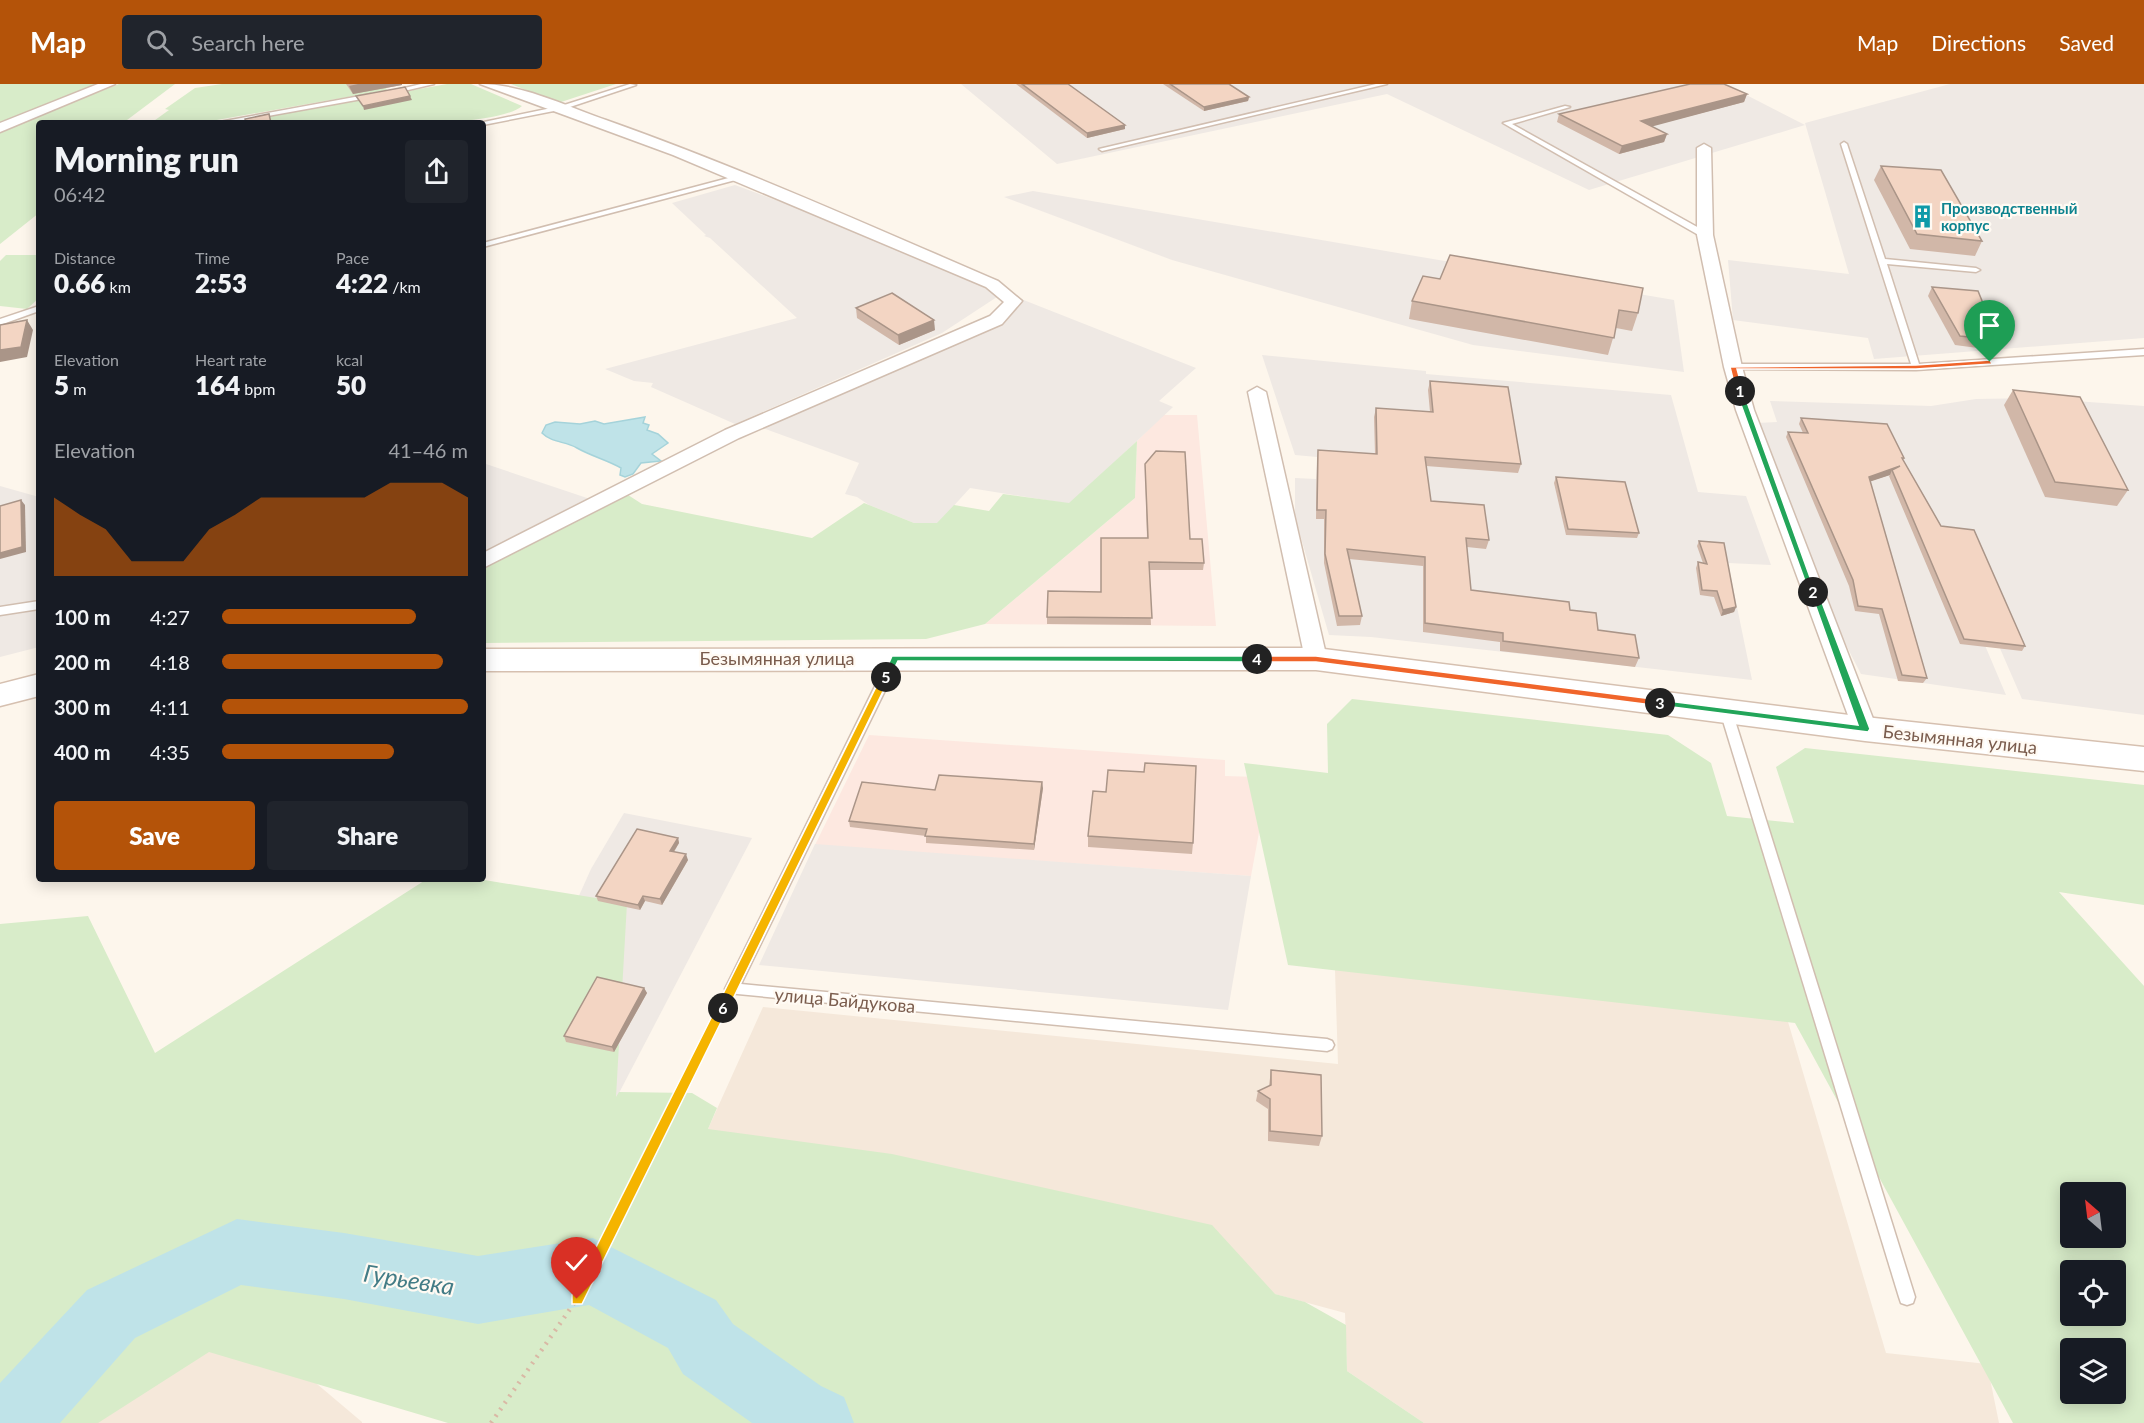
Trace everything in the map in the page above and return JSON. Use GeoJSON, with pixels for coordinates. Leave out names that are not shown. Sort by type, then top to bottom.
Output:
{"type":"FeatureCollection","features":[{"type":"Feature","properties":{"kind":"main road","name":"Безымянная улица"},"geometry":{"type":"LineString","coordinates":[[486,660],[1316,659],[1865,729],[2144,759]]}},
{"type":"Feature","properties":{"kind":"main road"},"geometry":{"type":"LineString","coordinates":[[0,695],[36,686]]}},
{"type":"Feature","properties":{"kind":"street"},"geometry":{"type":"LineString","coordinates":[[0,128],[109,84]]}},
{"type":"Feature","properties":{"kind":"street"},"geometry":{"type":"LineString","coordinates":[[486,84],[562,108],[739,178],[993,284],[1014,301],[996,320],[732,434],[486,559]]}},
{"type":"Feature","properties":{"kind":"street"},"geometry":{"type":"LineString","coordinates":[[1704,148],[1705,236],[1733,367],[1745,410],[1865,729]]}},
{"type":"Feature","properties":{"kind":"street"},"geometry":{"type":"LineString","coordinates":[[1257,392],[1316,659]]}},
{"type":"Feature","properties":{"kind":"lane"},"geometry":{"type":"LineString","coordinates":[[233,120],[431,84]]}},
{"type":"Feature","properties":{"kind":"lane"},"geometry":{"type":"LineString","coordinates":[[1102,149],[1384,84]]}},
{"type":"Feature","properties":{"kind":"lane"},"geometry":{"type":"LineString","coordinates":[[486,122],[562,108],[633,85]]}},
{"type":"Feature","properties":{"kind":"lane"},"geometry":{"type":"LineString","coordinates":[[1566,108],[1506,123],[1705,236]]}},
{"type":"Feature","properties":{"kind":"lane"},"geometry":{"type":"LineString","coordinates":[[1844,144],[1916,367]]}},
{"type":"Feature","properties":{"kind":"lane"},"geometry":{"type":"LineString","coordinates":[[486,244],[739,178]]}},
{"type":"Feature","properties":{"kind":"lane"},"geometry":{"type":"LineString","coordinates":[[1882,261],[1976,270]]}},
{"type":"Feature","properties":{"kind":"lane"},"geometry":{"type":"LineString","coordinates":[[0,322],[36,309]]}},
{"type":"Feature","properties":{"kind":"lane"},"geometry":{"type":"LineString","coordinates":[[1733,367],[1916,367],[2144,352]]}},
{"type":"Feature","properties":{"kind":"lane"},"geometry":{"type":"LineString","coordinates":[[0,611],[36,605]]}},
{"type":"Feature","properties":{"kind":"lane"},"geometry":{"type":"LineString","coordinates":[[732,989],[895,658]]}},
{"type":"Feature","properties":{"kind":"lane"},"geometry":{"type":"LineString","coordinates":[[1726,711],[1907,1297]]}},
{"type":"Feature","properties":{"kind":"lane","name":"улица Байдукова"},"geometry":{"type":"LineString","coordinates":[[732,989],[1327,1045]]}},
{"type":"Feature","properties":{"kind":"path"},"geometry":{"type":"LineString","coordinates":[[491,1423],[577,1299],[732,989]]}},
{"type":"Feature","properties":{"kind":"shaded area"},"geometry":{"type":"Polygon","coordinates":[[[961,84],[1725,84],[1805,125],[1589,190],[1387,94],[1057,164],[961,84]]]}},
{"type":"Feature","properties":{"kind":"shaded area"},"geometry":{"type":"Polygon","coordinates":[[[1950,84],[2144,84],[2144,338],[1874,359],[1868,338],[1733,320],[1728,260],[1849,274],[1805,123],[1950,84]]]}},
{"type":"Feature","properties":{"kind":"shaded area"},"geometry":{"type":"Polygon","coordinates":[[[735,185],[892,243],[1003,293],[942,333],[735,424],[651,387],[653,383],[634,381],[605,369],[797,318],[710,238],[704,236],[706,235],[672,203],[735,185]]]}},
{"type":"Feature","properties":{"kind":"shaded area"},"geometry":{"type":"Polygon","coordinates":[[[1033,191],[1674,300],[1684,372],[1473,345],[1172,260],[1004,197],[1033,191]]]}},
{"type":"Feature","properties":{"kind":"shaded area"},"geometry":{"type":"Polygon","coordinates":[[[1016,297],[1196,368],[1159,401],[1173,407],[1070,504],[970,488],[938,523],[914,523],[869,505],[857,497],[845,494],[859,463],[752,424],[982,323],[1016,297]]]}},
{"type":"Feature","properties":{"kind":"shaded area"},"geometry":{"type":"Polygon","coordinates":[[[1262,355],[1426,371],[1426,374],[1671,395],[1698,492],[1746,496],[1771,565],[1728,563],[1752,680],[1371,637],[1329,635],[1295,517],[1295,478],[1316,479],[1317,457],[1295,455],[1262,355]]]}},
{"type":"Feature","properties":{"kind":"shaded area"},"geometry":{"type":"Polygon","coordinates":[[[2034,398],[2144,406],[2144,715],[2022,699],[1972,584],[1959,584],[2006,695],[1861,674],[1831,616],[1757,423],[1777,422],[1770,401],[1931,406],[1976,399],[2034,398]]]}},
{"type":"Feature","properties":{"kind":"shaded area"},"geometry":{"type":"Polygon","coordinates":[[[1163,415],[1197,415],[1216,626],[985,624],[1135,498],[1137,441],[1163,415]]]}},
{"type":"Feature","properties":{"kind":"shaded area"},"geometry":{"type":"Polygon","coordinates":[[[486,464],[593,500],[486,556],[486,464]]]}},
{"type":"Feature","properties":{"kind":"shaded area"},"geometry":{"type":"Polygon","coordinates":[[[0,486],[36,496],[36,648],[0,657],[0,486]]]}},
{"type":"Feature","properties":{"kind":"shaded area"},"geometry":{"type":"Polygon","coordinates":[[[869,735],[1225,760],[1225,776],[1258,777],[1265,800],[1251,876],[815,845],[869,735]]]}},
{"type":"Feature","properties":{"kind":"shaded area"},"geometry":{"type":"Polygon","coordinates":[[[624,813],[752,838],[607,1116],[546,969],[591,869],[624,813]]]}},
{"type":"Feature","properties":{"kind":"shaded area"},"geometry":{"type":"Polygon","coordinates":[[[1330,814],[1736,846],[1886,1353],[1987,1364],[1999,1423],[1424,1423],[1347,1371],[1345,1313],[703,1140],[763,1007],[1338,1064],[1330,814]]]}},
{"type":"Feature","properties":{"kind":"shaded area"},"geometry":{"type":"Polygon","coordinates":[[[815,844],[1251,876],[1228,1010],[759,965],[815,844]]]}},
{"type":"Feature","properties":{"kind":"shaded area"},"geometry":{"type":"Polygon","coordinates":[[[213,1296],[362,1422],[362,1423],[68,1423],[213,1296]]]}},
{"type":"Feature","properties":{"kind":"green space"},"geometry":{"type":"Polygon","coordinates":[[[0,84],[103,84],[0,125],[0,84]]]}},
{"type":"Feature","properties":{"kind":"green space"},"geometry":{"type":"Polygon","coordinates":[[[119,84],[175,84],[127,120],[36,120],[36,215],[0,244],[0,131],[119,84]]]}},
{"type":"Feature","properties":{"kind":"green space"},"geometry":{"type":"Polygon","coordinates":[[[222,84],[384,84],[387,90],[217,120],[155,120],[169,110],[165,109],[195,88],[222,84]]]}},
{"type":"Feature","properties":{"kind":"green space"},"geometry":{"type":"Polygon","coordinates":[[[447,84],[471,84],[522,106],[503,114],[471,120],[249,120],[447,84]]]}},
{"type":"Feature","properties":{"kind":"green space"},"geometry":{"type":"Polygon","coordinates":[[[511,84],[616,84],[558,103],[511,84]]]}},
{"type":"Feature","properties":{"kind":"green space"},"geometry":{"type":"Polygon","coordinates":[[[6,255],[36,255],[36,301],[27,309],[0,306],[0,261],[6,255]]]}},
{"type":"Feature","properties":{"kind":"green space"},"geometry":{"type":"Polygon","coordinates":[[[1137,441],[1135,498],[985,624],[926,639],[486,643],[486,564],[625,493],[642,504],[812,538],[864,503],[914,523],[937,523],[954,505],[989,511],[1003,494],[1069,503],[1137,441]]]}},
{"type":"Feature","properties":{"kind":"green space"},"geometry":{"type":"Polygon","coordinates":[[[1352,699],[1668,735],[1711,763],[1727,816],[1794,823],[1776,767],[1805,748],[2144,785],[2144,905],[2059,892],[2144,986],[2144,1423],[2013,1423],[1795,1023],[1288,965],[1244,763],[1328,773],[1327,724],[1352,699]]]}},
{"type":"Feature","properties":{"kind":"green space"},"geometry":{"type":"Polygon","coordinates":[[[486,880],[627,903],[616,1097],[619,1092],[692,1093],[717,1108],[708,1129],[892,1154],[1212,1225],[1275,1294],[1305,1302],[1346,1325],[1347,1371],[1424,1423],[448,1423],[209,1352],[98,1423],[0,1423],[0,924],[88,916],[155,1053],[422,882],[486,880]]]}},
{"type":"Feature","properties":{"kind":"water"},"geometry":{"type":"Polygon","coordinates":[[[645,417],[643,423],[649,425],[647,430],[658,434],[668,443],[652,454],[661,461],[641,463],[633,474],[625,477],[620,475],[621,468],[572,446],[550,439],[542,433],[546,425],[555,422],[580,424],[595,421],[604,424],[645,417]]]}},
{"type":"Feature","properties":{"kind":"building"},"geometry":{"type":"Polygon","coordinates":[[[1022,84],[1068,84],[1125,125],[1087,133],[1022,84]]]}},
{"type":"Feature","properties":{"kind":"building"},"geometry":{"type":"Polygon","coordinates":[[[1170,84],[1229,84],[1249,97],[1204,107],[1170,84]]]}},
{"type":"Feature","properties":{"kind":"building"},"geometry":{"type":"Polygon","coordinates":[[[1690,84],[1724,84],[1747,94],[1641,121],[1667,134],[1622,146],[1559,114],[1690,84]]]}},
{"type":"Feature","properties":{"kind":"building"},"geometry":{"type":"Polygon","coordinates":[[[405,87],[410,96],[363,106],[356,96],[405,87]]]}},
{"type":"Feature","properties":{"kind":"building"},"geometry":{"type":"Polygon","coordinates":[[[269,114],[270,120],[245,120],[269,114]]]}},
{"type":"Feature","properties":{"kind":"building"},"geometry":{"type":"Polygon","coordinates":[[[1881,166],[1941,170],[1982,241],[1917,234],[1881,166]]]}},
{"type":"Feature","properties":{"kind":"building"},"geometry":{"type":"Polygon","coordinates":[[[1450,255],[1643,288],[1638,313],[1619,310],[1614,338],[1412,301],[1423,276],[1440,279],[1450,255]]]}},
{"type":"Feature","properties":{"kind":"building"},"geometry":{"type":"Polygon","coordinates":[[[1932,287],[1978,291],[1998,340],[1960,336],[1932,287]]]}},
{"type":"Feature","properties":{"kind":"building"},"geometry":{"type":"Polygon","coordinates":[[[892,293],[934,320],[898,335],[856,308],[892,293]]]}},
{"type":"Feature","properties":{"kind":"building"},"geometry":{"type":"Polygon","coordinates":[[[27,320],[21,347],[0,350],[0,325],[27,320]]]}},
{"type":"Feature","properties":{"kind":"building"},"geometry":{"type":"Polygon","coordinates":[[[1430,381],[1508,387],[1521,464],[1425,457],[1431,501],[1484,505],[1489,540],[1466,538],[1471,590],[1569,602],[1570,610],[1596,613],[1598,630],[1635,635],[1639,658],[1503,641],[1503,633],[1425,623],[1425,557],[1347,549],[1362,616],[1339,616],[1325,554],[1326,510],[1317,510],[1318,450],[1377,454],[1376,408],[1433,412],[1430,381]]]}},
{"type":"Feature","properties":{"kind":"building"},"geometry":{"type":"Polygon","coordinates":[[[2013,390],[2080,397],[2128,490],[2055,482],[2013,390]]]}},
{"type":"Feature","properties":{"kind":"building"},"geometry":{"type":"Polygon","coordinates":[[[1801,418],[1887,424],[1904,458],[1902,458],[1941,526],[1974,530],[2025,646],[1964,639],[1892,470],[1900,466],[1869,477],[1927,678],[1902,675],[1882,609],[1858,606],[1853,580],[1788,432],[1808,433],[1801,418]]]}},
{"type":"Feature","properties":{"kind":"building"},"geometry":{"type":"Polygon","coordinates":[[[1156,451],[1185,452],[1190,539],[1202,539],[1204,563],[1149,562],[1152,618],[1047,617],[1048,591],[1101,592],[1101,538],[1148,538],[1145,464],[1156,451]]]}},
{"type":"Feature","properties":{"kind":"building"},"geometry":{"type":"Polygon","coordinates":[[[1556,477],[1625,482],[1639,533],[1568,529],[1556,477]]]}},
{"type":"Feature","properties":{"kind":"building"},"geometry":{"type":"Polygon","coordinates":[[[21,500],[22,547],[0,553],[0,506],[21,500]]]}},
{"type":"Feature","properties":{"kind":"building"},"geometry":{"type":"Polygon","coordinates":[[[1699,541],[1724,543],[1736,607],[1723,610],[1717,591],[1702,590],[1698,562],[1707,564],[1699,541]]]}},
{"type":"Feature","properties":{"kind":"building"},"geometry":{"type":"Polygon","coordinates":[[[1145,763],[1196,766],[1193,843],[1088,836],[1093,791],[1106,792],[1108,770],[1144,772],[1145,763]]]}},
{"type":"Feature","properties":{"kind":"building"},"geometry":{"type":"Polygon","coordinates":[[[939,775],[1042,782],[1034,844],[925,836],[927,829],[849,821],[862,782],[935,790],[939,775]]]}},
{"type":"Feature","properties":{"kind":"building"},"geometry":{"type":"Polygon","coordinates":[[[637,829],[678,838],[670,851],[686,854],[660,899],[643,896],[638,905],[596,896],[637,829]]]}},
{"type":"Feature","properties":{"kind":"building"},"geometry":{"type":"Polygon","coordinates":[[[597,977],[644,988],[612,1047],[564,1036],[597,977]]]}},
{"type":"Feature","properties":{"kind":"building"},"geometry":{"type":"Polygon","coordinates":[[[1271,1070],[1321,1075],[1322,1136],[1270,1131],[1270,1099],[1258,1091],[1271,1085],[1271,1070]]]}},
{"type":"Feature","properties":{"kind":"waterway","name":"Гурьевка"},"geometry":{"type":"LineString","coordinates":[[12,1423],[111,1314],[237,1252],[344,1266],[478,1290],[593,1271],[692,1324],[708,1349],[796,1411],[818,1423]]}},
{"type":"Feature","properties":{"kind":"place","name":"Производственный корпус"},"geometry":{"type":"Point","coordinates":[1923,217]}},
{"type":"Feature","properties":{"kind":"route"},"geometry":{"type":"LineString","coordinates":[[577,1299],[593,1271],[895,658],[1316,659],[1865,729],[1745,410],[1733,367],[1916,367],[1990,362]]}}]}
